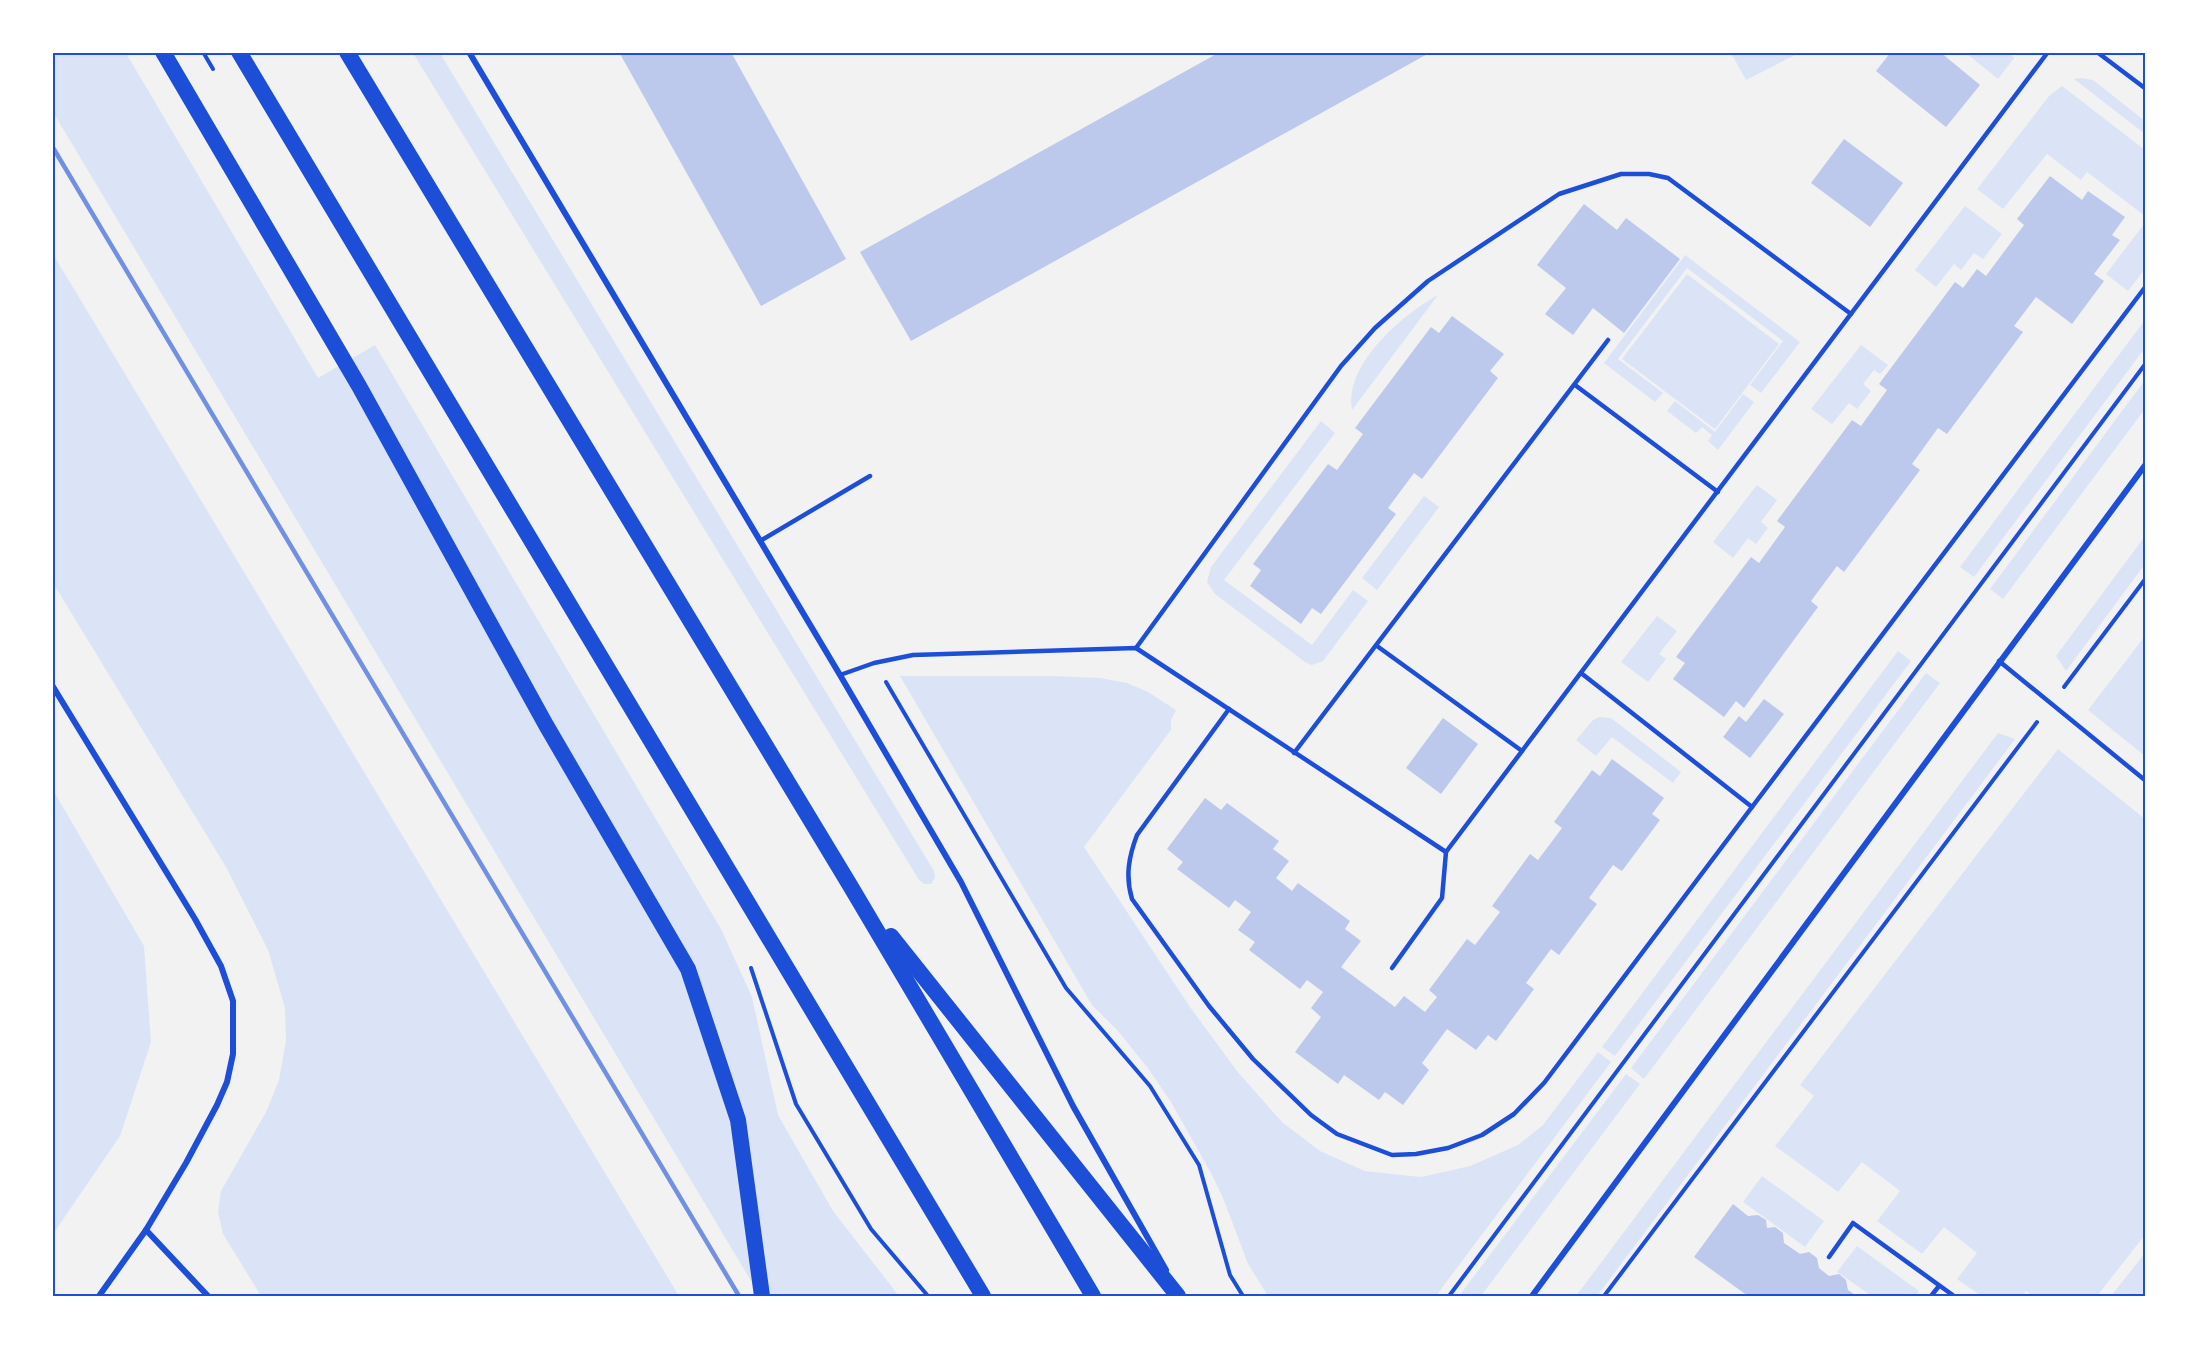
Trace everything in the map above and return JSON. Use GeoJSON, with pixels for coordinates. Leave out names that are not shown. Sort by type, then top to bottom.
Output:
{"type":"FeatureCollection","features":[{"type":"Feature","properties":{"kind":"highway"},"geometry":{"type":"LineString","coordinates":[[163,52],[358,386],[546,725],[688,969],[738,1120],[762,1296]]}},
{"type":"Feature","properties":{"kind":"highway"},"geometry":{"type":"LineString","coordinates":[[239,52],[983,1296]]}},
{"type":"Feature","properties":{"kind":"highway"},"geometry":{"type":"LineString","coordinates":[[347,52],[851,887],[1093,1296]]}},
{"type":"Feature","properties":{"kind":"highway"},"geometry":{"type":"LineString","coordinates":[[851,887],[1180,1296]]}},
{"type":"Feature","properties":{"kind":"street"},"geometry":{"type":"LineString","coordinates":[[469,52],[961,882],[1072,1106],[1180,1296]]}},
{"type":"Feature","properties":{"kind":"street"},"geometry":{"type":"LineString","coordinates":[[1532,1296],[2145,464]]}},
{"type":"Feature","properties":{"kind":"street"},"geometry":{"type":"LineString","coordinates":[[52,685],[195,919],[221,966],[233,1001],[235,1032],[233,1054],[227,1082],[217,1105],[146,1230],[99,1296]]}},
{"type":"Feature","properties":{"kind":"street"},"geometry":{"type":"LineString","coordinates":[[146,1230],[208,1296]]}},
{"type":"Feature","properties":{"kind":"lane"},"geometry":{"type":"LineString","coordinates":[[1392,968],[1442,898],[1446,852],[2048,52]]}},
{"type":"Feature","properties":{"kind":"lane"},"geometry":{"type":"LineString","coordinates":[[2097,52],[2145,89]]}},
{"type":"Feature","properties":{"kind":"lane"},"geometry":{"type":"LineString","coordinates":[[1136,648],[1341,366],[1374,328],[1428,281],[1559,194],[1621,174],[1649,174],[1668,178],[1851,314]]}},
{"type":"Feature","properties":{"kind":"lane"},"geometry":{"type":"LineString","coordinates":[[1229,709],[1137,835],[1129,864],[1128,884],[1132,899],[1209,1006],[1253,1059],[1311,1115],[1337,1134],[1392,1155],[1416,1154],[1448,1148],[1482,1135],[1514,1114],[1544,1083],[2145,286]]}},
{"type":"Feature","properties":{"kind":"lane"},"geometry":{"type":"LineString","coordinates":[[1294,753],[1608,340]]}},
{"type":"Feature","properties":{"kind":"lane"},"geometry":{"type":"LineString","coordinates":[[1575,385],[1718,492]]}},
{"type":"Feature","properties":{"kind":"lane"},"geometry":{"type":"LineString","coordinates":[[760,541],[870,476]]}},
{"type":"Feature","properties":{"kind":"lane"},"geometry":{"type":"LineString","coordinates":[[1377,646],[1522,751]]}},
{"type":"Feature","properties":{"kind":"lane"},"geometry":{"type":"LineString","coordinates":[[840,675],[874,663],[913,655],[1136,648],[1446,852]]}},
{"type":"Feature","properties":{"kind":"lane"},"geometry":{"type":"LineString","coordinates":[[1999,662],[2145,781]]}},
{"type":"Feature","properties":{"kind":"lane"},"geometry":{"type":"LineString","coordinates":[[1581,673],[1752,807]]}},
{"type":"Feature","properties":{"kind":"lane"},"geometry":{"type":"LineString","coordinates":[[1829,1257],[1853,1223],[1954,1296]]}},
{"type":"Feature","properties":{"kind":"lane"},"geometry":{"type":"LineString","coordinates":[[1931,1296],[1939,1286]]}},
{"type":"Feature","properties":{"kind":"path"},"geometry":{"type":"LineString","coordinates":[[203,52],[215,73]]}},
{"type":"Feature","properties":{"kind":"path"},"geometry":{"type":"LineString","coordinates":[[1449,1296],[2145,363]]}},
{"type":"Feature","properties":{"kind":"path"},"geometry":{"type":"LineString","coordinates":[[1604,1296],[2145,579]]}},
{"type":"Feature","properties":{"kind":"path"},"geometry":{"type":"LineString","coordinates":[[874,663],[1066,987],[1150,1086],[1199,1165],[1230,1275],[1244,1296]]}},
{"type":"Feature","properties":{"kind":"path"},"geometry":{"type":"LineString","coordinates":[[750,964],[796,1104],[871,1229],[928,1296]]}},
{"type":"Feature","properties":{"kind":"shaded area"},"geometry":{"type":"Polygon","coordinates":[[[52,53],[126,53],[318,378],[375,345],[721,929],[752,997],[778,1115],[833,1211],[899,1296],[760,1296],[53,112],[52,53]]]}},
{"type":"Feature","properties":{"kind":"shaded area"},"geometry":{"type":"Polygon","coordinates":[[[413,53],[440,53],[934,871],[935,878],[931,884],[924,884],[919,880],[413,53]]]}},
{"type":"Feature","properties":{"kind":"shaded area"},"geometry":{"type":"Polygon","coordinates":[[[1731,53],[1799,53],[1746,80],[1731,53]]]}},
{"type":"Feature","properties":{"kind":"shaded area"},"geometry":{"type":"Polygon","coordinates":[[[1966,53],[2009,53],[2014,58],[1998,79],[1966,53]]]}},
{"type":"Feature","properties":{"kind":"shaded area"},"geometry":{"type":"Polygon","coordinates":[[[2074,79],[2093,80],[2145,121],[2145,134],[2074,79]]]}},
{"type":"Feature","properties":{"kind":"shaded area"},"geometry":{"type":"Polygon","coordinates":[[[2062,86],[2145,150],[2145,216],[2087,172],[2081,180],[2047,154],[2003,209],[1977,189],[2049,96],[2062,86]]]}},
{"type":"Feature","properties":{"kind":"shaded area"},"geometry":{"type":"Polygon","coordinates":[[[1965,206],[2002,234],[1983,259],[1974,253],[1961,270],[1954,264],[1936,287],[1915,270],[1965,206]]]}},
{"type":"Feature","properties":{"kind":"shaded area"},"geometry":{"type":"Polygon","coordinates":[[[2145,223],[2145,269],[2128,291],[2106,274],[2145,223]]]}},
{"type":"Feature","properties":{"kind":"shaded area"},"geometry":{"type":"Polygon","coordinates":[[[53,254],[679,1296],[261,1296],[223,1234],[218,1212],[221,1191],[266,1112],[279,1080],[286,1040],[285,1008],[268,950],[226,867],[53,583],[53,254]]]}},
{"type":"Feature","properties":{"kind":"shaded area"},"geometry":{"type":"Polygon","coordinates":[[[1685,255],[1800,342],[1761,393],[1750,385],[1783,341],[1687,268],[1618,359],[1663,393],[1655,402],[1604,363],[1685,255]]]}},
{"type":"Feature","properties":{"kind":"shaded area"},"geometry":{"type":"Polygon","coordinates":[[[1687,274],[1779,344],[1715,429],[1622,359],[1687,274]]]}},
{"type":"Feature","properties":{"kind":"shaded area"},"geometry":{"type":"Polygon","coordinates":[[[1438,295],[1352,410],[1352,393],[1357,376],[1366,359],[1393,328],[1438,295]]]}},
{"type":"Feature","properties":{"kind":"shaded area"},"geometry":{"type":"Polygon","coordinates":[[[2145,320],[2145,348],[1974,577],[1960,567],[2145,320]]]}},
{"type":"Feature","properties":{"kind":"shaded area"},"geometry":{"type":"Polygon","coordinates":[[[1861,345],[1888,365],[1880,374],[1874,370],[1863,384],[1871,391],[1857,409],[1849,403],[1832,424],[1811,409],[1861,345]]]}},
{"type":"Feature","properties":{"kind":"shaded area"},"geometry":{"type":"Polygon","coordinates":[[[2145,380],[2145,409],[2003,599],[1990,589],[2145,380]]]}},
{"type":"Feature","properties":{"kind":"shaded area"},"geometry":{"type":"Polygon","coordinates":[[[1743,394],[1754,402],[1718,450],[1708,441],[1712,435],[1702,427],[1696,433],[1667,411],[1675,401],[1715,432],[1743,394]]]}},
{"type":"Feature","properties":{"kind":"shaded area"},"geometry":{"type":"Polygon","coordinates":[[[1321,421],[1335,433],[1224,580],[1312,645],[1353,590],[1368,601],[1323,661],[1312,665],[1215,594],[1207,582],[1211,567],[1321,421]]]}},
{"type":"Feature","properties":{"kind":"shaded area"},"geometry":{"type":"Polygon","coordinates":[[[1757,485],[1777,500],[1761,522],[1768,528],[1756,544],[1748,538],[1733,558],[1713,542],[1757,485]]]}},
{"type":"Feature","properties":{"kind":"shaded area"},"geometry":{"type":"Polygon","coordinates":[[[1424,496],[1439,507],[1377,590],[1362,578],[1424,496]]]}},
{"type":"Feature","properties":{"kind":"shaded area"},"geometry":{"type":"Polygon","coordinates":[[[2145,536],[2145,564],[2066,671],[2056,656],[2145,536]]]}},
{"type":"Feature","properties":{"kind":"shaded area"},"geometry":{"type":"Polygon","coordinates":[[[1657,616],[1677,631],[1659,654],[1666,659],[1648,682],[1621,662],[1657,616]]]}},
{"type":"Feature","properties":{"kind":"shaded area"},"geometry":{"type":"Polygon","coordinates":[[[2145,636],[2145,756],[2088,710],[2145,636]]]}},
{"type":"Feature","properties":{"kind":"shaded area"},"geometry":{"type":"Polygon","coordinates":[[[1898,651],[1911,661],[1615,1056],[1602,1047],[1898,651]]]}},
{"type":"Feature","properties":{"kind":"shaded area"},"geometry":{"type":"Polygon","coordinates":[[[1926,673],[1940,683],[1644,1079],[1631,1068],[1926,673]]]}},
{"type":"Feature","properties":{"kind":"shaded area"},"geometry":{"type":"Polygon","coordinates":[[[900,676],[1100,678],[1127,683],[1148,692],[1176,710],[1171,720],[1171,730],[1084,847],[1190,1007],[1237,1071],[1282,1122],[1320,1151],[1365,1171],[1421,1177],[1470,1166],[1518,1145],[1543,1125],[1598,1052],[1611,1062],[1436,1296],[1268,1296],[1248,1264],[1212,1175],[1171,1102],[1118,1031],[1092,1005],[900,676]]]}},
{"type":"Feature","properties":{"kind":"shaded area"},"geometry":{"type":"Polygon","coordinates":[[[1599,717],[1611,718],[1681,772],[1673,783],[1612,737],[1596,756],[1576,740],[1593,720],[1599,717]]]}},
{"type":"Feature","properties":{"kind":"shaded area"},"geometry":{"type":"Polygon","coordinates":[[[1998,733],[2015,739],[1597,1296],[1576,1296],[1998,733]]]}},
{"type":"Feature","properties":{"kind":"shaded area"},"geometry":{"type":"Polygon","coordinates":[[[2058,749],[2145,819],[2145,1235],[2097,1296],[2034,1296],[2026,1291],[2021,1296],[1981,1296],[1957,1279],[1977,1253],[1944,1227],[1922,1254],[1877,1221],[1900,1191],[1862,1162],[1838,1192],[1775,1146],[1814,1096],[1800,1085],[2058,749]]]}},
{"type":"Feature","properties":{"kind":"shaded area"},"geometry":{"type":"Polygon","coordinates":[[[53,790],[144,946],[151,1042],[120,1136],[53,1234],[53,790]]]}},
{"type":"Feature","properties":{"kind":"shaded area"},"geometry":{"type":"Polygon","coordinates":[[[1626,1074],[1640,1084],[1481,1296],[1459,1296],[1626,1074]]]}},
{"type":"Feature","properties":{"kind":"shaded area"},"geometry":{"type":"Polygon","coordinates":[[[1762,1176],[1824,1221],[1805,1247],[1743,1202],[1762,1176]]]}},
{"type":"Feature","properties":{"kind":"shaded area"},"geometry":{"type":"Polygon","coordinates":[[[1857,1246],[1919,1291],[1915,1296],[1872,1296],[1837,1272],[1857,1246]]]}},
{"type":"Feature","properties":{"kind":"shaded area"},"geometry":{"type":"Polygon","coordinates":[[[2145,1253],[2145,1296],[2111,1296],[2145,1253]]]}},
{"type":"Feature","properties":{"kind":"building"},"geometry":{"type":"Polygon","coordinates":[[[619,52],[731,52],[846,259],[761,306],[619,52]]]}},
{"type":"Feature","properties":{"kind":"building"},"geometry":{"type":"Polygon","coordinates":[[[1220,52],[1431,52],[911,341],[860,252],[1220,52]]]}},
{"type":"Feature","properties":{"kind":"building"},"geometry":{"type":"Polygon","coordinates":[[[1891,52],[1940,52],[1980,85],[1946,127],[1876,71],[1891,52]]]}},
{"type":"Feature","properties":{"kind":"building"},"geometry":{"type":"Polygon","coordinates":[[[1844,139],[1903,183],[1870,227],[1811,183],[1844,139]]]}},
{"type":"Feature","properties":{"kind":"building"},"geometry":{"type":"Polygon","coordinates":[[[2050,176],[2082,200],[2088,191],[2125,217],[2112,235],[2120,240],[2094,274],[2104,281],[2072,324],[2036,297],[2014,326],[2023,332],[1947,434],[1938,428],[1912,464],[1920,470],[1844,572],[1837,566],[1811,601],[1818,607],[1744,708],[1736,701],[1724,717],[1673,679],[1685,663],[1676,657],[1751,557],[1759,563],[1785,527],[1777,521],[1852,420],[1861,426],[1887,390],[1879,384],[1955,282],[1963,288],[1977,269],[1986,276],[2024,225],[2017,219],[2050,176]]]}},
{"type":"Feature","properties":{"kind":"building"},"geometry":{"type":"Polygon","coordinates":[[[1584,204],[1617,230],[1626,218],[1680,259],[1624,333],[1593,308],[1573,335],[1545,314],[1566,288],[1537,265],[1584,204]]]}},
{"type":"Feature","properties":{"kind":"building"},"geometry":{"type":"Polygon","coordinates":[[[1452,316],[1504,354],[1490,371],[1498,378],[1422,479],[1414,473],[1388,508],[1396,514],[1321,614],[1312,608],[1301,624],[1250,586],[1261,570],[1253,564],[1328,464],[1337,470],[1363,434],[1355,428],[1431,327],[1439,333],[1452,316]]]}},
{"type":"Feature","properties":{"kind":"building"},"geometry":{"type":"Polygon","coordinates":[[[1764,699],[1784,714],[1750,758],[1723,737],[1739,716],[1746,722],[1764,699]]]}},
{"type":"Feature","properties":{"kind":"building"},"geometry":{"type":"Polygon","coordinates":[[[1443,718],[1478,744],[1441,794],[1406,768],[1443,718]]]}},
{"type":"Feature","properties":{"kind":"building"},"geometry":{"type":"Polygon","coordinates":[[[1612,759],[1664,798],[1652,814],[1660,820],[1622,871],[1613,865],[1589,898],[1597,904],[1559,955],[1551,949],[1526,983],[1534,989],[1496,1041],[1488,1035],[1476,1050],[1447,1029],[1422,1063],[1429,1070],[1403,1105],[1385,1092],[1379,1100],[1344,1075],[1338,1084],[1295,1052],[1321,1017],[1311,1008],[1323,992],[1307,980],[1300,989],[1249,950],[1255,942],[1238,930],[1251,912],[1235,900],[1229,908],[1177,869],[1183,862],[1167,849],[1205,798],[1221,810],[1227,803],[1279,841],[1273,849],[1289,861],[1276,878],[1292,891],[1298,883],[1350,921],[1345,929],[1361,941],[1341,967],[1395,1007],[1404,996],[1425,1012],[1437,997],[1429,990],[1467,939],[1475,945],[1500,912],[1492,906],[1530,854],[1538,860],[1562,828],[1554,822],[1592,770],[1600,776],[1612,759]]]}},
{"type":"Feature","properties":{"kind":"building"},"geometry":{"type":"Polygon","coordinates":[[[1733,1204],[1748,1216],[1758,1215],[1766,1220],[1767,1228],[1775,1227],[1783,1233],[1784,1243],[1800,1254],[1809,1252],[1817,1258],[1819,1268],[1829,1276],[1839,1274],[1846,1280],[1848,1290],[1857,1296],[1748,1296],[1694,1257],[1733,1204]]]}},
{"type":"Feature","properties":{"kind":"railway"},"geometry":{"type":"LineString","coordinates":[[52,146],[739,1296]]}}]}
